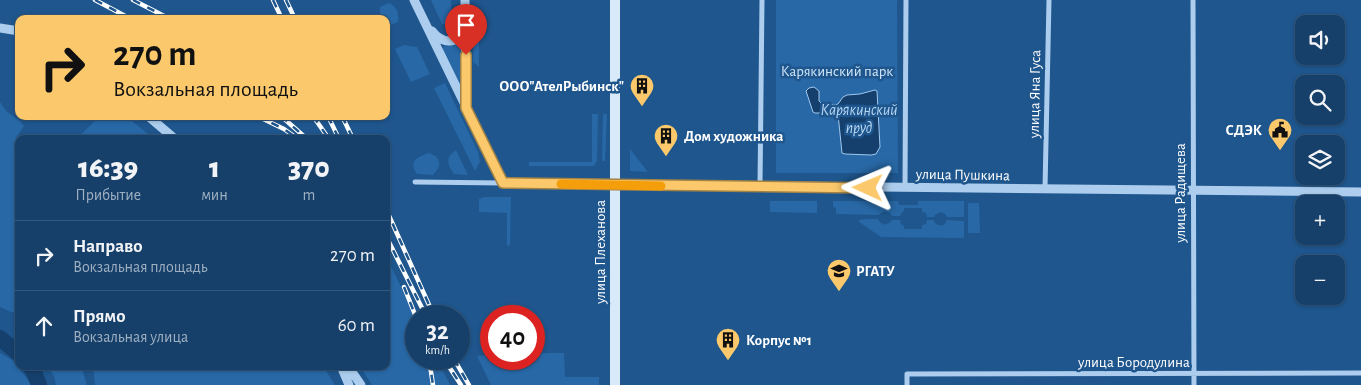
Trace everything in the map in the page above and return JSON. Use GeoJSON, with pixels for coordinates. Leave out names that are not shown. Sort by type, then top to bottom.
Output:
{"type":"FeatureCollection","features":[{"type":"Feature","properties":{"kind":"main road","name":"улица Плеханова"},"geometry":{"type":"LineString","coordinates":[[615,0],[615,385]]}},
{"type":"Feature","properties":{"kind":"street"},"geometry":{"type":"LineString","coordinates":[[414,0],[503,183]]}},
{"type":"Feature","properties":{"kind":"street"},"geometry":{"type":"LineString","coordinates":[[465,0],[466,108]]}},
{"type":"Feature","properties":{"kind":"street"},"geometry":{"type":"LineString","coordinates":[[760,186],[762,0]]}},
{"type":"Feature","properties":{"kind":"street"},"geometry":{"type":"LineString","coordinates":[[904,188],[906,0]]}},
{"type":"Feature","properties":{"kind":"street","name":"улица Яна Гуса"},"geometry":{"type":"LineString","coordinates":[[1045,189],[1049,0]]}},
{"type":"Feature","properties":{"kind":"street","name":"улица Радищева"},"geometry":{"type":"LineString","coordinates":[[1193,0],[1194,385]]}},
{"type":"Feature","properties":{"kind":"street"},"geometry":{"type":"LineString","coordinates":[[424,21],[437,37],[444,40],[452,41],[458,39],[466,29]]}},
{"type":"Feature","properties":{"kind":"street"},"geometry":{"type":"LineString","coordinates":[[0,28],[15,30]]}},
{"type":"Feature","properties":{"kind":"street"},"geometry":{"type":"LineString","coordinates":[[153,120],[170,135]]}},
{"type":"Feature","properties":{"kind":"street","name":"улица Пушкина"},"geometry":{"type":"LineString","coordinates":[[415,182],[1361,192]]}},
{"type":"Feature","properties":{"kind":"street"},"geometry":{"type":"LineString","coordinates":[[343,370],[349,385]]}},
{"type":"Feature","properties":{"kind":"street"},"geometry":{"type":"LineString","coordinates":[[351,370],[361,385]]}},
{"type":"Feature","properties":{"kind":"street","name":"улица Бородулина"},"geometry":{"type":"LineString","coordinates":[[907,385],[907,374],[1361,373]]}},
{"type":"Feature","properties":{"kind":"green space"},"geometry":{"type":"Polygon","coordinates":[[[431,0],[451,0],[451,24],[442,24],[431,0]]]}},
{"type":"Feature","properties":{"kind":"green space","name":"Карякинский парк"},"geometry":{"type":"Polygon","coordinates":[[[776,0],[897,0],[898,173],[776,173],[776,0]]]}},
{"type":"Feature","properties":{"kind":"green space"},"geometry":{"type":"Polygon","coordinates":[[[389,3],[394,6],[397,10],[398,22],[390,25],[390,15],[381,15],[380,7],[389,3]]]}},
{"type":"Feature","properties":{"kind":"green space"},"geometry":{"type":"Polygon","coordinates":[[[474,32],[479,37],[479,67],[473,62],[474,32]]]}},
{"type":"Feature","properties":{"kind":"green space"},"geometry":{"type":"Polygon","coordinates":[[[448,43],[457,43],[462,47],[463,96],[442,51],[448,43]]]}},
{"type":"Feature","properties":{"kind":"green space"},"geometry":{"type":"Polygon","coordinates":[[[404,45],[417,47],[430,74],[411,82],[395,49],[404,45]]]}},
{"type":"Feature","properties":{"kind":"green space"},"geometry":{"type":"Polygon","coordinates":[[[445,83],[478,152],[480,162],[475,171],[434,88],[445,83]]]}},
{"type":"Feature","properties":{"kind":"green space"},"geometry":{"type":"Polygon","coordinates":[[[0,102],[7,112],[15,118],[15,120],[19,120],[24,126],[18,135],[15,135],[15,312],[0,307],[0,102]]]}},
{"type":"Feature","properties":{"kind":"green space"},"geometry":{"type":"Polygon","coordinates":[[[592,114],[598,114],[597,161],[594,166],[529,166],[529,162],[592,162],[592,114]]]}},
{"type":"Feature","properties":{"kind":"green space"},"geometry":{"type":"Polygon","coordinates":[[[603,114],[607,114],[605,161],[602,161],[603,114]]]}},
{"type":"Feature","properties":{"kind":"green space"},"geometry":{"type":"Polygon","coordinates":[[[96,120],[131,120],[149,135],[80,135],[96,120]]]}},
{"type":"Feature","properties":{"kind":"green space"},"geometry":{"type":"Polygon","coordinates":[[[630,149],[648,172],[630,171],[630,149]]]}},
{"type":"Feature","properties":{"kind":"green space"},"geometry":{"type":"Polygon","coordinates":[[[456,150],[468,175],[454,174],[448,164],[450,155],[456,150]]]}},
{"type":"Feature","properties":{"kind":"green space"},"geometry":{"type":"Polygon","coordinates":[[[429,153],[438,159],[438,168],[433,175],[417,174],[413,166],[415,160],[429,153]]]}},
{"type":"Feature","properties":{"kind":"green space"},"geometry":{"type":"Polygon","coordinates":[[[484,197],[511,197],[510,245],[507,246],[507,213],[479,212],[479,199],[484,197]]]}},
{"type":"Feature","properties":{"kind":"green space"},"geometry":{"type":"Polygon","coordinates":[[[770,201],[817,201],[817,213],[770,212],[770,201]]]}},
{"type":"Feature","properties":{"kind":"green space"},"geometry":{"type":"Polygon","coordinates":[[[833,201],[898,201],[899,205],[918,205],[918,201],[964,201],[964,217],[947,217],[941,212],[934,217],[927,217],[926,213],[922,212],[922,208],[904,208],[900,216],[892,216],[886,211],[879,215],[836,214],[833,201]]]}},
{"type":"Feature","properties":{"kind":"green space"},"geometry":{"type":"Polygon","coordinates":[[[968,203],[979,203],[980,233],[968,233],[968,203]]]}},
{"type":"Feature","properties":{"kind":"green space"},"geometry":{"type":"Polygon","coordinates":[[[878,219],[881,223],[885,224],[892,220],[900,220],[904,229],[922,229],[922,225],[926,224],[927,220],[934,220],[935,223],[940,225],[945,224],[947,220],[964,221],[964,238],[881,237],[859,222],[859,220],[878,219]]]}},
{"type":"Feature","properties":{"kind":"green space"},"geometry":{"type":"Polygon","coordinates":[[[390,264],[410,305],[405,305],[405,370],[442,370],[450,385],[372,385],[363,370],[390,370],[390,264]]]}},
{"type":"Feature","properties":{"kind":"green space"},"geometry":{"type":"Polygon","coordinates":[[[0,353],[12,360],[15,364],[15,370],[20,370],[32,385],[0,385],[0,353]]]}},
{"type":"Feature","properties":{"kind":"green space"},"geometry":{"type":"Polygon","coordinates":[[[545,353],[564,353],[565,377],[599,377],[599,385],[491,385],[484,370],[545,370],[545,353]]]}},
{"type":"Feature","properties":{"kind":"green space"},"geometry":{"type":"Polygon","coordinates":[[[50,370],[82,370],[87,385],[56,385],[54,376],[50,370]]]}},
{"type":"Feature","properties":{"kind":"green space"},"geometry":{"type":"Polygon","coordinates":[[[93,370],[326,370],[335,385],[95,385],[93,370]]]}},
{"type":"Feature","properties":{"kind":"water","name":"Карякинский пруд"},"geometry":{"type":"Polygon","coordinates":[[[814,87],[819,91],[819,101],[821,103],[835,105],[847,95],[877,91],[880,147],[876,154],[842,153],[838,114],[834,109],[828,107],[819,113],[813,112],[806,91],[814,87]]]}},
{"type":"Feature","properties":{"kind":"waterway"},"geometry":{"type":"LineString","coordinates":[[0,338],[15,351]]}},
{"type":"Feature","properties":{"kind":"waterway"},"geometry":{"type":"LineString","coordinates":[[33,370],[39,385]]}},
{"type":"Feature","properties":{"kind":"railway"},"geometry":{"type":"LineString","coordinates":[[95,0],[123,15]]}},
{"type":"Feature","properties":{"kind":"railway"},"geometry":{"type":"LineString","coordinates":[[133,0],[162,15]]}},
{"type":"Feature","properties":{"kind":"railway"},"geometry":{"type":"LineString","coordinates":[[273,0],[280,15]]}},
{"type":"Feature","properties":{"kind":"railway"},"geometry":{"type":"LineString","coordinates":[[286,0],[293,15]]}},
{"type":"Feature","properties":{"kind":"railway"},"geometry":{"type":"LineString","coordinates":[[265,120],[292,135]]}},
{"type":"Feature","properties":{"kind":"railway"},"geometry":{"type":"LineString","coordinates":[[286,120],[302,135]]}},
{"type":"Feature","properties":{"kind":"railway"},"geometry":{"type":"LineString","coordinates":[[316,120],[326,135]]}},
{"type":"Feature","properties":{"kind":"railway"},"geometry":{"type":"LineString","coordinates":[[330,120],[337,135]]}},
{"type":"Feature","properties":{"kind":"railway"},"geometry":{"type":"LineString","coordinates":[[344,120],[351,135]]}},
{"type":"Feature","properties":{"kind":"railway"},"geometry":{"type":"LineString","coordinates":[[390,218],[429,305]]}},
{"type":"Feature","properties":{"kind":"railway"},"geometry":{"type":"LineString","coordinates":[[390,244],[420,305]]}},
{"type":"Feature","properties":{"kind":"railway"},"geometry":{"type":"LineString","coordinates":[[404,287],[411,305]]}},
{"type":"Feature","properties":{"kind":"railway"},"geometry":{"type":"LineString","coordinates":[[431,370],[433,385]]}},
{"type":"Feature","properties":{"kind":"railway"},"geometry":{"type":"LineString","coordinates":[[451,370],[461,385]]}},
{"type":"Feature","properties":{"kind":"railway"},"geometry":{"type":"LineString","coordinates":[[460,370],[469,385]]}},
{"type":"Feature","properties":{"kind":"slow traffic"},"geometry":{"type":"LineString","coordinates":[[561,184],[661,186]]}},
{"type":"Feature","properties":{"kind":"place","name":"ООО\"АтелРыбинск\""},"geometry":{"type":"Point","coordinates":[642,107]}},
{"type":"Feature","properties":{"kind":"place","name":"СДЭК"},"geometry":{"type":"Point","coordinates":[1280,151]}},
{"type":"Feature","properties":{"kind":"place","name":"Дом художника"},"geometry":{"type":"Point","coordinates":[666,157]}},
{"type":"Feature","properties":{"kind":"place","name":"РГАТУ"},"geometry":{"type":"Point","coordinates":[839,292]}},
{"type":"Feature","properties":{"kind":"place","name":"Корпус №1"},"geometry":{"type":"Point","coordinates":[728,361]}},
{"type":"Feature","properties":{"kind":"route"},"geometry":{"type":"LineString","coordinates":[[466,55],[466,108],[503,183],[868,188]]}}]}
